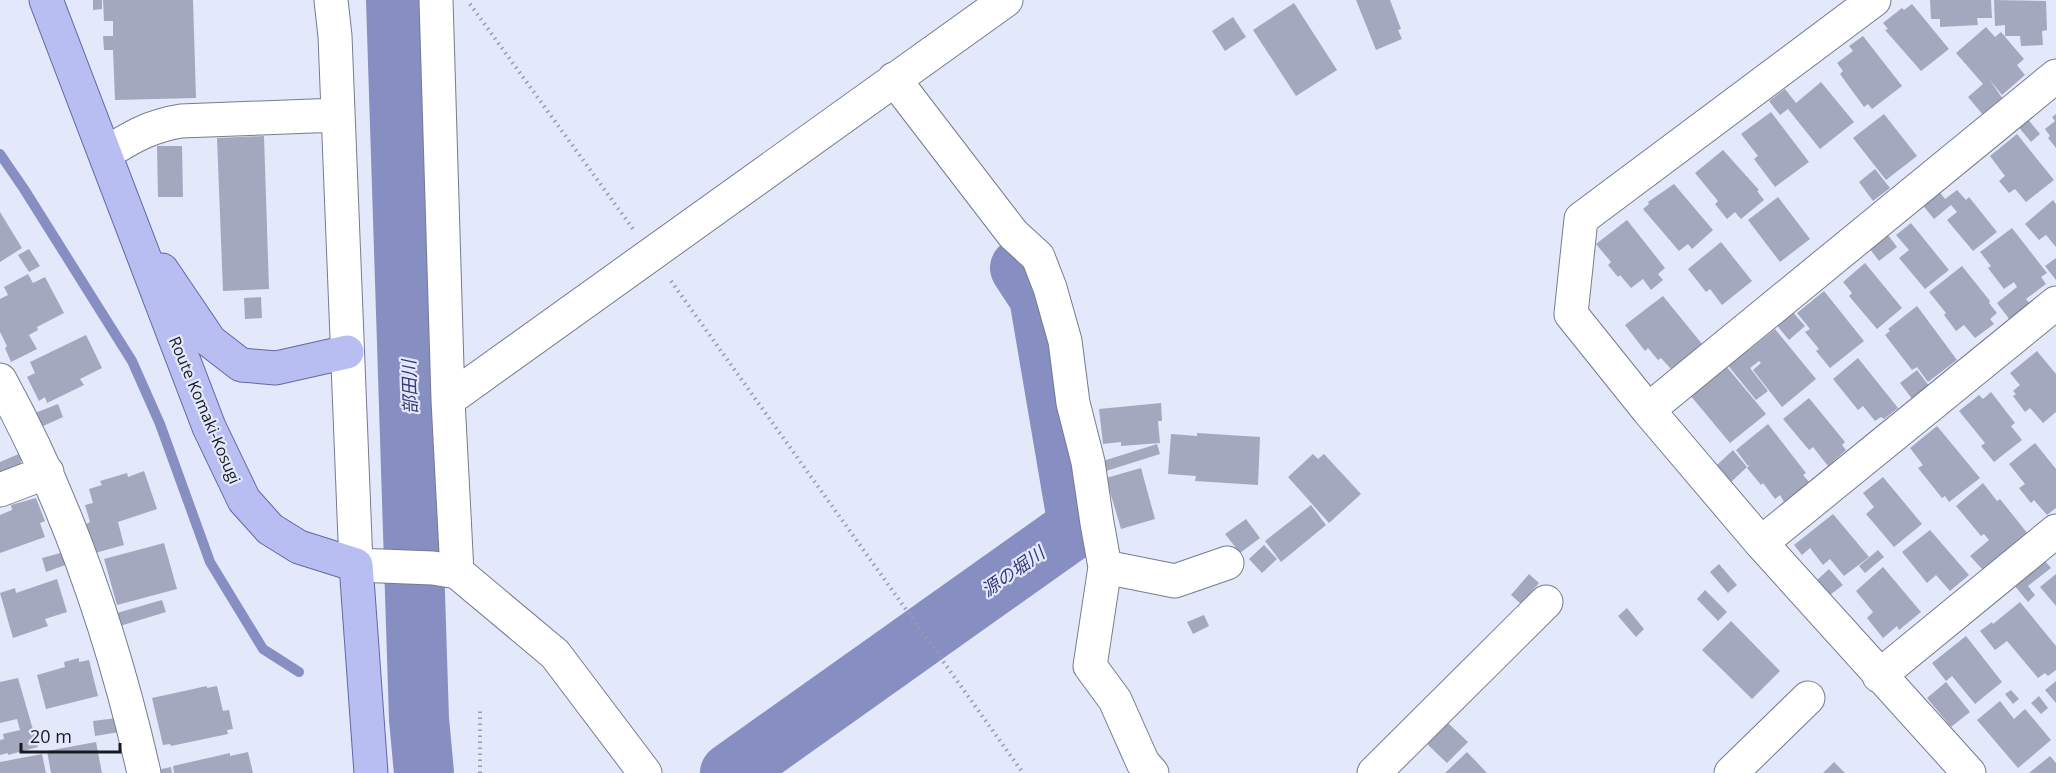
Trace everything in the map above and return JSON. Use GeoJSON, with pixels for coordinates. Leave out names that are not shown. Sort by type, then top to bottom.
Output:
{"type":"FeatureCollection","features":[{"type":"Feature","properties":{"kind":"main road","name":"Route Komaki-Kosugi"},"geometry":{"type":"LineString","coordinates":[[46,0],[209,427],[244,500],[270,529],[299,547],[356,565]]}},
{"type":"Feature","properties":{"kind":"main road"},"geometry":{"type":"LineString","coordinates":[[132,226],[210,341],[241,365],[276,368],[347,352]]}},
{"type":"Feature","properties":{"kind":"main road"},"geometry":{"type":"LineString","coordinates":[[356,565],[371,773]]}},
{"type":"Feature","properties":{"kind":"street"},"geometry":{"type":"LineString","coordinates":[[331,0],[338,115],[356,565],[445,570],[555,654],[645,773]]}},
{"type":"Feature","properties":{"kind":"street"},"geometry":{"type":"LineString","coordinates":[[436,0],[448,400],[445,570]]}},
{"type":"Feature","properties":{"kind":"street"},"geometry":{"type":"LineString","coordinates":[[448,400],[1006,0]]}},
{"type":"Feature","properties":{"kind":"street"},"geometry":{"type":"LineString","coordinates":[[1874,0],[1581,219],[1571,314],[1648,410],[1761,543],[1969,773]]}},
{"type":"Feature","properties":{"kind":"street"},"geometry":{"type":"LineString","coordinates":[[1648,410],[2056,76]]}},
{"type":"Feature","properties":{"kind":"street"},"geometry":{"type":"LineString","coordinates":[[894,79],[1013,234],[1038,257],[1050,288],[1065,341],[1074,404],[1088,462],[1105,567],[1090,666],[1115,700],[1143,763],[1152,773]]}},
{"type":"Feature","properties":{"kind":"street"},"geometry":{"type":"LineString","coordinates":[[106,153],[136,134],[158,124],[181,121],[338,115]]}},
{"type":"Feature","properties":{"kind":"street"},"geometry":{"type":"LineString","coordinates":[[1761,543],[2056,303]]}},
{"type":"Feature","properties":{"kind":"street"},"geometry":{"type":"LineString","coordinates":[[0,380],[47,472],[80,551],[126,696],[144,773]]}},
{"type":"Feature","properties":{"kind":"street"},"geometry":{"type":"LineString","coordinates":[[0,490],[47,472]]}},
{"type":"Feature","properties":{"kind":"street"},"geometry":{"type":"LineString","coordinates":[[1879,676],[2056,531]]}},
{"type":"Feature","properties":{"kind":"street"},"geometry":{"type":"LineString","coordinates":[[1105,567],[1175,581],[1227,563]]}},
{"type":"Feature","properties":{"kind":"street"},"geometry":{"type":"LineString","coordinates":[[1374,773],[1546,602]]}},
{"type":"Feature","properties":{"kind":"street"},"geometry":{"type":"LineString","coordinates":[[1731,773],[1808,698]]}},
{"type":"Feature","properties":{"kind":"path"},"geometry":{"type":"LineString","coordinates":[[467,0],[918,623],[929,643],[1023,773]]}},
{"type":"Feature","properties":{"kind":"path"},"geometry":{"type":"LineString","coordinates":[[480,711],[480,773]]}},
{"type":"Feature","properties":{"kind":"building"},"geometry":{"type":"Polygon","coordinates":[[[93,0],[102,0],[102,9],[93,10],[93,0]]]}},
{"type":"Feature","properties":{"kind":"building"},"geometry":{"type":"Polygon","coordinates":[[[103,0],[193,0],[196,98],[115,100],[113,50],[104,50],[103,36],[113,36],[113,21],[104,21],[103,0]]]}},
{"type":"Feature","properties":{"kind":"building"},"geometry":{"type":"Polygon","coordinates":[[[1356,0],[1390,0],[1401,29],[1398,30],[1402,39],[1376,50],[1356,0]]]}},
{"type":"Feature","properties":{"kind":"building"},"geometry":{"type":"Polygon","coordinates":[[[1930,0],[1991,0],[1992,18],[1977,18],[1978,25],[1940,27],[1940,19],[1931,19],[1930,0]]]}},
{"type":"Feature","properties":{"kind":"building"},"geometry":{"type":"Polygon","coordinates":[[[1994,0],[2046,1],[2047,30],[2042,31],[2043,45],[2021,46],[2020,36],[2005,36],[2005,25],[1995,26],[1994,0]]]}},
{"type":"Feature","properties":{"kind":"building"},"geometry":{"type":"Polygon","coordinates":[[[1294,3],[1337,70],[1296,96],[1253,30],[1294,3]]]}},
{"type":"Feature","properties":{"kind":"building"},"geometry":{"type":"Polygon","coordinates":[[[1912,4],[1949,49],[1921,71],[1885,30],[1888,29],[1883,23],[1902,8],[1904,10],[1912,4]]]}},
{"type":"Feature","properties":{"kind":"building"},"geometry":{"type":"Polygon","coordinates":[[[1233,17],[1246,37],[1225,51],[1212,31],[1233,17]]]}},
{"type":"Feature","properties":{"kind":"building"},"geometry":{"type":"Polygon","coordinates":[[[1986,27],[1995,37],[2001,32],[2024,59],[2017,65],[2025,75],[2002,95],[1989,79],[2003,99],[1984,116],[1968,97],[1983,84],[1956,53],[1986,27]]]}},
{"type":"Feature","properties":{"kind":"building"},"geometry":{"type":"Polygon","coordinates":[[[1863,36],[1902,86],[1872,109],[1868,104],[1864,107],[1840,74],[1843,71],[1837,63],[1853,51],[1849,46],[1863,36]]]}},
{"type":"Feature","properties":{"kind":"building"},"geometry":{"type":"Polygon","coordinates":[[[1821,82],[1854,122],[1820,149],[1788,109],[1780,115],[1769,101],[1785,89],[1796,103],[1821,82]]]}},
{"type":"Feature","properties":{"kind":"building"},"geometry":{"type":"Polygon","coordinates":[[[1771,112],[1809,162],[1775,187],[1754,159],[1758,156],[1741,134],[1771,112]]]}},
{"type":"Feature","properties":{"kind":"building"},"geometry":{"type":"Polygon","coordinates":[[[1884,114],[1917,156],[1886,180],[1853,138],[1884,114]]]}},
{"type":"Feature","properties":{"kind":"building"},"geometry":{"type":"Polygon","coordinates":[[[2056,114],[2056,148],[2048,138],[2050,136],[2045,129],[2055,121],[2052,117],[2056,114]]]}},
{"type":"Feature","properties":{"kind":"building"},"geometry":{"type":"Polygon","coordinates":[[[2026,117],[2040,134],[2031,142],[2017,125],[2026,117]]]}},
{"type":"Feature","properties":{"kind":"building"},"geometry":{"type":"Polygon","coordinates":[[[2017,134],[2054,180],[2026,202],[2015,189],[2009,193],[1999,181],[2005,176],[1990,156],[2017,134]]]}},
{"type":"Feature","properties":{"kind":"building"},"geometry":{"type":"Polygon","coordinates":[[[264,136],[269,289],[223,291],[217,138],[264,136]]]}},
{"type":"Feature","properties":{"kind":"building"},"geometry":{"type":"Polygon","coordinates":[[[157,146],[182,146],[183,197],[158,197],[157,146]]]}},
{"type":"Feature","properties":{"kind":"building"},"geometry":{"type":"Polygon","coordinates":[[[1723,150],[1759,190],[1757,191],[1764,200],[1741,219],[1735,212],[1727,219],[1715,204],[1718,201],[1695,173],[1723,150]]]}},
{"type":"Feature","properties":{"kind":"building"},"geometry":{"type":"Polygon","coordinates":[[[1875,169],[1890,188],[1873,201],[1859,182],[1875,169]]]}},
{"type":"Feature","properties":{"kind":"building"},"geometry":{"type":"Polygon","coordinates":[[[1674,184],[1713,230],[1692,249],[1688,244],[1679,251],[1643,209],[1649,204],[1648,202],[1674,184]]]}},
{"type":"Feature","properties":{"kind":"building"},"geometry":{"type":"Polygon","coordinates":[[[1938,190],[1945,199],[1957,190],[1966,200],[1969,197],[1997,232],[1973,251],[1947,220],[1957,212],[1951,205],[1934,219],[1921,203],[1938,190]]]}},
{"type":"Feature","properties":{"kind":"building"},"geometry":{"type":"Polygon","coordinates":[[[1778,197],[1810,239],[1780,262],[1748,220],[1778,197]]]}},
{"type":"Feature","properties":{"kind":"building"},"geometry":{"type":"Polygon","coordinates":[[[2053,200],[2056,204],[2056,247],[2046,235],[2039,240],[2025,224],[2053,200]]]}},
{"type":"Feature","properties":{"kind":"building"},"geometry":{"type":"Polygon","coordinates":[[[0,212],[22,248],[0,262],[0,212]]]}},
{"type":"Feature","properties":{"kind":"building"},"geometry":{"type":"Polygon","coordinates":[[[1627,220],[1665,268],[1658,274],[1663,280],[1651,290],[1643,279],[1631,288],[1608,265],[1611,262],[1596,244],[1627,220]]]}},
{"type":"Feature","properties":{"kind":"building"},"geometry":{"type":"Polygon","coordinates":[[[1911,223],[1949,270],[1925,289],[1899,258],[1909,250],[1896,235],[1911,223]]]}},
{"type":"Feature","properties":{"kind":"building"},"geometry":{"type":"Polygon","coordinates":[[[2012,228],[2047,273],[2041,277],[2046,284],[2026,299],[2031,305],[2010,320],[1997,303],[2017,287],[2014,282],[2004,289],[1988,268],[1991,266],[1980,252],[2012,228]]]}},
{"type":"Feature","properties":{"kind":"building"},"geometry":{"type":"Polygon","coordinates":[[[1888,235],[1897,247],[1879,261],[1870,249],[1888,235]]]}},
{"type":"Feature","properties":{"kind":"building"},"geometry":{"type":"Polygon","coordinates":[[[1721,242],[1752,281],[1722,305],[1710,289],[1706,292],[1688,269],[1721,242]]]}},
{"type":"Feature","properties":{"kind":"building"},"geometry":{"type":"Polygon","coordinates":[[[29,249],[40,266],[29,272],[18,255],[29,249]]]}},
{"type":"Feature","properties":{"kind":"building"},"geometry":{"type":"Polygon","coordinates":[[[2056,258],[2056,280],[2045,266],[2056,258]]]}},
{"type":"Feature","properties":{"kind":"building"},"geometry":{"type":"Polygon","coordinates":[[[1865,263],[1902,308],[1877,329],[1849,296],[1852,293],[1843,282],[1865,263]]]}},
{"type":"Feature","properties":{"kind":"building"},"geometry":{"type":"Polygon","coordinates":[[[1962,266],[1997,313],[1990,319],[1994,324],[1975,338],[1964,325],[1956,331],[1944,315],[1946,313],[1929,292],[1962,266]]]}},
{"type":"Feature","properties":{"kind":"building"},"geometry":{"type":"Polygon","coordinates":[[[28,274],[33,283],[45,277],[64,313],[37,327],[38,330],[29,335],[37,349],[11,362],[0,332],[0,299],[8,295],[4,287],[28,274]]]}},
{"type":"Feature","properties":{"kind":"building"},"geometry":{"type":"Polygon","coordinates":[[[1824,291],[1864,341],[1830,368],[1816,351],[1819,349],[1805,332],[1810,329],[1797,313],[1824,291]]]}},
{"type":"Feature","properties":{"kind":"building"},"geometry":{"type":"Polygon","coordinates":[[[1663,296],[1702,344],[1671,369],[1661,358],[1658,360],[1648,348],[1645,351],[1625,325],[1663,296]]]}},
{"type":"Feature","properties":{"kind":"building"},"geometry":{"type":"Polygon","coordinates":[[[261,297],[262,318],[245,319],[244,298],[261,297]]]}},
{"type":"Feature","properties":{"kind":"building"},"geometry":{"type":"Polygon","coordinates":[[[1917,306],[1957,360],[1928,382],[1917,367],[1912,370],[1885,335],[1890,331],[1888,329],[1917,306]]]}},
{"type":"Feature","properties":{"kind":"building"},"geometry":{"type":"Polygon","coordinates":[[[1791,310],[1805,326],[1789,340],[1775,323],[1791,310]]]}},
{"type":"Feature","properties":{"kind":"building"},"geometry":{"type":"Polygon","coordinates":[[[1775,329],[1816,379],[1782,407],[1753,370],[1761,363],[1759,361],[1750,368],[1768,391],[1756,400],[1726,363],[1746,347],[1749,350],[1775,329]]]}},
{"type":"Feature","properties":{"kind":"building"},"geometry":{"type":"Polygon","coordinates":[[[86,335],[102,368],[80,379],[84,385],[47,403],[45,397],[39,401],[27,377],[35,373],[30,362],[86,335]]]}},
{"type":"Feature","properties":{"kind":"building"},"geometry":{"type":"Polygon","coordinates":[[[2037,351],[2056,374],[2056,412],[2043,423],[2030,408],[2025,412],[2013,396],[2016,394],[2013,391],[2020,385],[2010,373],[2037,351]]]}},
{"type":"Feature","properties":{"kind":"building"},"geometry":{"type":"Polygon","coordinates":[[[1858,358],[1898,408],[1884,419],[1881,417],[1875,421],[1863,406],[1858,410],[1833,379],[1858,358]]]}},
{"type":"Feature","properties":{"kind":"building"},"geometry":{"type":"Polygon","coordinates":[[[1726,366],[1766,414],[1730,443],[1690,395],[1726,366]]]}},
{"type":"Feature","properties":{"kind":"building"},"geometry":{"type":"Polygon","coordinates":[[[1917,370],[1930,387],[1913,400],[1900,383],[1917,370]]]}},
{"type":"Feature","properties":{"kind":"building"},"geometry":{"type":"Polygon","coordinates":[[[1991,392],[2015,423],[2011,426],[2022,440],[1994,462],[1981,446],[1985,443],[1959,411],[1979,395],[1983,399],[1991,392]]]}},
{"type":"Feature","properties":{"kind":"building"},"geometry":{"type":"Polygon","coordinates":[[[1809,398],[1845,442],[1842,445],[1846,450],[1828,466],[1813,447],[1809,450],[1783,419],[1809,398]]]}},
{"type":"Feature","properties":{"kind":"building"},"geometry":{"type":"Polygon","coordinates":[[[1161,403],[1162,421],[1158,421],[1160,443],[1121,446],[1121,442],[1103,444],[1099,409],[1161,403]]]}},
{"type":"Feature","properties":{"kind":"building"},"geometry":{"type":"Polygon","coordinates":[[[58,404],[63,417],[41,427],[35,413],[58,404]]]}},
{"type":"Feature","properties":{"kind":"building"},"geometry":{"type":"Polygon","coordinates":[[[1768,424],[1806,473],[1803,475],[1809,482],[1784,502],[1780,495],[1775,499],[1763,483],[1761,485],[1747,468],[1750,465],[1748,466],[1736,450],[1768,424]]]}},
{"type":"Feature","properties":{"kind":"building"},"geometry":{"type":"Polygon","coordinates":[[[1937,426],[1980,478],[1949,502],[1945,496],[1942,498],[1918,468],[1923,465],[1910,448],[1937,426]]]}},
{"type":"Feature","properties":{"kind":"building"},"geometry":{"type":"Polygon","coordinates":[[[1197,433],[1260,437],[1258,485],[1195,481],[1196,476],[1168,474],[1171,434],[1197,436],[1197,433]]]}},
{"type":"Feature","properties":{"kind":"building"},"geometry":{"type":"Polygon","coordinates":[[[2035,443],[2056,469],[2056,508],[2047,515],[2034,500],[2031,503],[2019,488],[2025,484],[2009,464],[2035,443]]]}},
{"type":"Feature","properties":{"kind":"building"},"geometry":{"type":"Polygon","coordinates":[[[1157,444],[1160,454],[1106,471],[1103,461],[1157,444]]]}},
{"type":"Feature","properties":{"kind":"building"},"geometry":{"type":"Polygon","coordinates":[[[1733,450],[1747,467],[1731,482],[1717,465],[1733,450]]]}},
{"type":"Feature","properties":{"kind":"building"},"geometry":{"type":"Polygon","coordinates":[[[21,453],[21,470],[0,479],[0,462],[21,453]]]}},
{"type":"Feature","properties":{"kind":"building"},"geometry":{"type":"Polygon","coordinates":[[[1313,454],[1318,459],[1324,454],[1361,494],[1329,523],[1288,477],[1313,454]]]}},
{"type":"Feature","properties":{"kind":"building"},"geometry":{"type":"Polygon","coordinates":[[[1141,468],[1155,519],[1121,529],[1106,478],[1141,468]]]}},
{"type":"Feature","properties":{"kind":"building"},"geometry":{"type":"Polygon","coordinates":[[[144,471],[157,509],[118,522],[124,545],[95,553],[86,524],[90,522],[85,505],[93,503],[89,489],[102,485],[100,481],[127,473],[128,477],[144,471]]]}},
{"type":"Feature","properties":{"kind":"building"},"geometry":{"type":"Polygon","coordinates":[[[1883,477],[1922,524],[1894,547],[1866,514],[1874,507],[1863,493],[1883,477]]]}},
{"type":"Feature","properties":{"kind":"building"},"geometry":{"type":"Polygon","coordinates":[[[1983,483],[1997,501],[2000,499],[2028,534],[1985,572],[1970,556],[1989,540],[1984,534],[1981,536],[1956,506],[1983,483]]]}},
{"type":"Feature","properties":{"kind":"building"},"geometry":{"type":"Polygon","coordinates":[[[36,498],[45,521],[40,523],[45,537],[0,553],[0,515],[12,510],[11,505],[36,498]]]}},
{"type":"Feature","properties":{"kind":"building"},"geometry":{"type":"Polygon","coordinates":[[[1311,505],[1326,525],[1281,562],[1265,541],[1311,505]]]}},
{"type":"Feature","properties":{"kind":"building"},"geometry":{"type":"Polygon","coordinates":[[[1833,514],[1869,557],[1844,576],[1830,559],[1823,565],[1810,548],[1802,555],[1794,545],[1833,514]]]}},
{"type":"Feature","properties":{"kind":"building"},"geometry":{"type":"Polygon","coordinates":[[[1246,519],[1260,538],[1240,553],[1225,534],[1246,519]]]}},
{"type":"Feature","properties":{"kind":"building"},"geometry":{"type":"Polygon","coordinates":[[[1930,530],[1969,575],[1950,591],[1936,575],[1927,583],[1902,552],[1930,530]]]}},
{"type":"Feature","properties":{"kind":"building"},"geometry":{"type":"Polygon","coordinates":[[[164,543],[177,589],[117,605],[104,559],[164,543]]]}},
{"type":"Feature","properties":{"kind":"building"},"geometry":{"type":"Polygon","coordinates":[[[1264,545],[1277,559],[1262,573],[1249,559],[1264,545]]]}},
{"type":"Feature","properties":{"kind":"building"},"geometry":{"type":"Polygon","coordinates":[[[1878,550],[1884,557],[1865,573],[1859,566],[1878,550]]]}},
{"type":"Feature","properties":{"kind":"building"},"geometry":{"type":"Polygon","coordinates":[[[64,552],[68,564],[46,572],[42,558],[64,552]]]}},
{"type":"Feature","properties":{"kind":"building"},"geometry":{"type":"Polygon","coordinates":[[[2045,561],[2051,568],[2028,586],[2035,595],[2028,602],[2014,585],[2045,561]]]}},
{"type":"Feature","properties":{"kind":"building"},"geometry":{"type":"Polygon","coordinates":[[[1719,564],[1737,585],[1728,593],[1710,572],[1719,564]]]}},
{"type":"Feature","properties":{"kind":"building"},"geometry":{"type":"Polygon","coordinates":[[[1883,567],[1921,612],[1899,630],[1897,626],[1883,638],[1867,618],[1873,612],[1856,591],[1883,567]]]}},
{"type":"Feature","properties":{"kind":"building"},"geometry":{"type":"Polygon","coordinates":[[[1829,569],[1843,585],[1830,595],[1817,580],[1829,569]]]}},
{"type":"Feature","properties":{"kind":"building"},"geometry":{"type":"Polygon","coordinates":[[[1529,574],[1539,583],[1521,604],[1511,595],[1529,574]]]}},
{"type":"Feature","properties":{"kind":"building"},"geometry":{"type":"Polygon","coordinates":[[[2056,574],[2056,606],[2040,587],[2056,574]]]}},
{"type":"Feature","properties":{"kind":"building"},"geometry":{"type":"Polygon","coordinates":[[[57,579],[67,612],[45,619],[48,626],[13,638],[0,593],[15,588],[16,593],[57,579]]]}},
{"type":"Feature","properties":{"kind":"building"},"geometry":{"type":"Polygon","coordinates":[[[1705,590],[1727,612],[1718,621],[1697,599],[1705,590]]]}},
{"type":"Feature","properties":{"kind":"building"},"geometry":{"type":"Polygon","coordinates":[[[162,600],[166,612],[120,626],[117,613],[162,600]]]}},
{"type":"Feature","properties":{"kind":"building"},"geometry":{"type":"Polygon","coordinates":[[[2020,602],[2056,646],[2056,670],[2048,676],[2045,673],[2038,678],[2007,641],[1995,650],[1980,631],[1992,622],[1993,624],[2020,602]]]}},
{"type":"Feature","properties":{"kind":"building"},"geometry":{"type":"Polygon","coordinates":[[[1627,608],[1644,629],[1636,637],[1618,616],[1627,608]]]}},
{"type":"Feature","properties":{"kind":"building"},"geometry":{"type":"Polygon","coordinates":[[[1204,615],[1209,626],[1193,634],[1187,622],[1204,615]]]}},
{"type":"Feature","properties":{"kind":"building"},"geometry":{"type":"Polygon","coordinates":[[[1731,621],[1780,671],[1752,699],[1702,650],[1731,621]]]}},
{"type":"Feature","properties":{"kind":"building"},"geometry":{"type":"Polygon","coordinates":[[[1966,636],[2002,682],[1975,704],[1952,676],[1946,681],[1932,663],[1966,636]]]}},
{"type":"Feature","properties":{"kind":"building"},"geometry":{"type":"Polygon","coordinates":[[[79,658],[79,662],[89,660],[98,696],[46,709],[37,675],[65,667],[64,662],[79,658]]]}},
{"type":"Feature","properties":{"kind":"building"},"geometry":{"type":"Polygon","coordinates":[[[18,678],[38,747],[0,755],[0,740],[4,739],[3,734],[20,730],[17,719],[0,723],[0,682],[18,678]]]}},
{"type":"Feature","properties":{"kind":"building"},"geometry":{"type":"Polygon","coordinates":[[[2056,681],[2056,703],[2045,690],[2056,681]]]}},
{"type":"Feature","properties":{"kind":"building"},"geometry":{"type":"Polygon","coordinates":[[[1946,682],[1970,712],[1951,727],[1927,698],[1946,682]]]}},
{"type":"Feature","properties":{"kind":"building"},"geometry":{"type":"Polygon","coordinates":[[[207,686],[207,688],[217,686],[223,711],[229,710],[233,729],[227,730],[228,734],[171,746],[170,744],[163,745],[152,698],[207,686]]]}},
{"type":"Feature","properties":{"kind":"building"},"geometry":{"type":"Polygon","coordinates":[[[2011,690],[2019,699],[2013,704],[2005,694],[2011,690]]]}},
{"type":"Feature","properties":{"kind":"building"},"geometry":{"type":"Polygon","coordinates":[[[2039,696],[2048,708],[2041,714],[2031,703],[2039,696]]]}},
{"type":"Feature","properties":{"kind":"building"},"geometry":{"type":"Polygon","coordinates":[[[2000,701],[2014,719],[2025,709],[2051,740],[2018,768],[1977,720],[2000,701]]]}},
{"type":"Feature","properties":{"kind":"building"},"geometry":{"type":"Polygon","coordinates":[[[117,718],[119,732],[95,736],[93,721],[117,718]]]}},
{"type":"Feature","properties":{"kind":"building"},"geometry":{"type":"Polygon","coordinates":[[[1448,723],[1468,742],[1447,763],[1427,744],[1448,723]]]}},
{"type":"Feature","properties":{"kind":"building"},"geometry":{"type":"Polygon","coordinates":[[[96,742],[102,773],[51,773],[47,751],[96,742]]]}},
{"type":"Feature","properties":{"kind":"building"},"geometry":{"type":"Polygon","coordinates":[[[248,752],[253,773],[174,773],[173,766],[230,753],[230,756],[248,752]]]}},
{"type":"Feature","properties":{"kind":"building"},"geometry":{"type":"Polygon","coordinates":[[[1467,752],[1487,773],[1445,773],[1467,752]]]}},
{"type":"Feature","properties":{"kind":"building"},"geometry":{"type":"Polygon","coordinates":[[[42,754],[46,773],[0,773],[0,762],[42,754]]]}},
{"type":"Feature","properties":{"kind":"building"},"geometry":{"type":"Polygon","coordinates":[[[2050,756],[2056,763],[2056,773],[2029,773],[2050,756]]]}},
{"type":"Feature","properties":{"kind":"building"},"geometry":{"type":"Polygon","coordinates":[[[1834,762],[1845,773],[1823,773],[1834,762]]]}},
{"type":"Feature","properties":{"kind":"building"},"geometry":{"type":"Polygon","coordinates":[[[171,767],[172,773],[158,773],[157,770],[171,767]]]}},
{"type":"Feature","properties":{"kind":"waterway","name":"部田川"},"geometry":{"type":"LineString","coordinates":[[396,0],[419,719],[424,773]]}},
{"type":"Feature","properties":{"kind":"waterway"},"geometry":{"type":"LineString","coordinates":[[0,154],[132,361],[160,424],[210,562],[263,649],[299,672]]}},
{"type":"Feature","properties":{"kind":"waterway","name":"源の堀川"},"geometry":{"type":"LineString","coordinates":[[730,773],[1078,526],[1039,297],[1020,268]]}}]}
